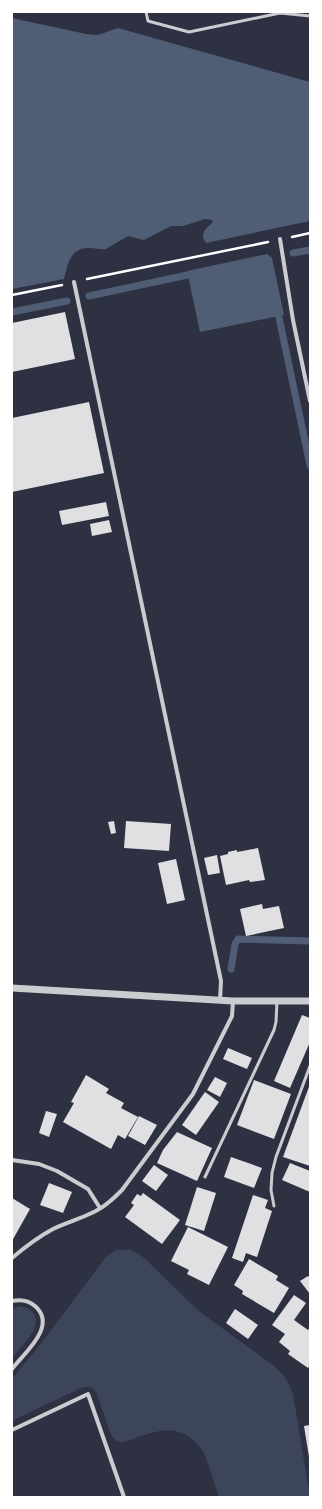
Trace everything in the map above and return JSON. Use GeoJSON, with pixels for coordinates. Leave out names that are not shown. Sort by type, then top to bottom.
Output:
{"type":"FeatureCollection","features":[{"type":"Feature","properties":{"kind":"street"},"geometry":{"type":"LineString","coordinates":[[280,239],[293,320],[310,401]]}},
{"type":"Feature","properties":{"kind":"street"},"geometry":{"type":"LineString","coordinates":[[74,282],[221,981],[220,1000]]}},
{"type":"Feature","properties":{"kind":"street"},"geometry":{"type":"LineString","coordinates":[[12,988],[233,1001],[310,1001]]}},
{"type":"Feature","properties":{"kind":"street"},"geometry":{"type":"LineString","coordinates":[[12,1258],[31,1242],[52,1230],[92,1213],[108,1203],[122,1190],[193,1094],[232,1016],[233,1001]]}},
{"type":"Feature","properties":{"kind":"street"},"geometry":{"type":"LineString","coordinates":[[12,1160],[39,1164],[57,1171],[88,1189],[100,1208]]}},
{"type":"Feature","properties":{"kind":"street"},"geometry":{"type":"LineString","coordinates":[[12,1301],[21,1300],[31,1302],[39,1309],[43,1318],[42,1329],[38,1338],[12,1368]]}},
{"type":"Feature","properties":{"kind":"street"},"geometry":{"type":"LineString","coordinates":[[12,1430],[88,1394],[124,1497]]}},
{"type":"Feature","properties":{"kind":"lane"},"geometry":{"type":"LineString","coordinates":[[146,12],[148,21],[189,32],[280,13],[310,16]]}},
{"type":"Feature","properties":{"kind":"lane"},"geometry":{"type":"LineString","coordinates":[[205,1177],[274,1030],[277,1001]]}},
{"type":"Feature","properties":{"kind":"lane"},"geometry":{"type":"LineString","coordinates":[[274,1206],[271,1190],[271,1178],[276,1157],[310,1066]]}},
{"type":"Feature","properties":{"kind":"path"},"geometry":{"type":"LineString","coordinates":[[12,295],[310,233]]}},
{"type":"Feature","properties":{"kind":"shaded area"},"geometry":{"type":"Polygon","coordinates":[[[12,18],[86,34],[98,35],[118,28],[310,82],[310,221],[206,243],[203,234],[213,222],[212,220],[205,219],[183,226],[171,226],[144,240],[128,236],[106,249],[83,248],[74,253],[69,262],[64,279],[12,289],[12,18]]]}},
{"type":"Feature","properties":{"kind":"shaded area"},"geometry":{"type":"Polygon","coordinates":[[[267,254],[272,258],[284,315],[200,332],[187,271],[267,254]]]}},
{"type":"Feature","properties":{"kind":"shaded area"},"geometry":{"type":"Polygon","coordinates":[[[116,1250],[131,1250],[143,1257],[200,1312],[273,1365],[286,1378],[293,1394],[310,1497],[219,1497],[202,1450],[188,1436],[173,1431],[165,1431],[148,1434],[125,1442],[117,1441],[111,1435],[96,1392],[89,1387],[83,1387],[12,1421],[12,1379],[43,1341],[106,1257],[116,1250]]]}},
{"type":"Feature","properties":{"kind":"shaded area"},"geometry":{"type":"Polygon","coordinates":[[[21,1306],[31,1311],[35,1316],[36,1323],[29,1338],[12,1358],[12,1309],[21,1306]]]}},
{"type":"Feature","properties":{"kind":"building"},"geometry":{"type":"Polygon","coordinates":[[[65,312],[75,359],[12,372],[12,323],[65,312]]]}},
{"type":"Feature","properties":{"kind":"building"},"geometry":{"type":"Polygon","coordinates":[[[89,402],[104,473],[12,492],[12,418],[89,402]]]}},
{"type":"Feature","properties":{"kind":"building"},"geometry":{"type":"Polygon","coordinates":[[[106,502],[109,516],[62,525],[59,511],[106,502]]]}},
{"type":"Feature","properties":{"kind":"building"},"geometry":{"type":"Polygon","coordinates":[[[109,520],[112,532],[92,536],[90,524],[109,520]]]}},
{"type":"Feature","properties":{"kind":"building"},"geometry":{"type":"Polygon","coordinates":[[[114,821],[116,833],[111,834],[108,822],[114,821]]]}},
{"type":"Feature","properties":{"kind":"building"},"geometry":{"type":"Polygon","coordinates":[[[126,821],[171,824],[169,851],[124,848],[126,821]]]}},
{"type":"Feature","properties":{"kind":"building"},"geometry":{"type":"Polygon","coordinates":[[[258,848],[265,880],[250,882],[249,880],[226,885],[220,856],[237,850],[237,852],[258,848]]]}},
{"type":"Feature","properties":{"kind":"building"},"geometry":{"type":"Polygon","coordinates":[[[217,855],[220,873],[208,875],[204,858],[217,855]]]}},
{"type":"Feature","properties":{"kind":"building"},"geometry":{"type":"Polygon","coordinates":[[[176,859],[185,900],[167,904],[158,863],[176,859]]]}},
{"type":"Feature","properties":{"kind":"building"},"geometry":{"type":"Polygon","coordinates":[[[262,904],[263,909],[279,906],[284,928],[246,936],[240,909],[262,904]]]}},
{"type":"Feature","properties":{"kind":"building"},"geometry":{"type":"Polygon","coordinates":[[[302,1015],[310,1018],[310,1042],[290,1088],[274,1081],[302,1015]]]}},
{"type":"Feature","properties":{"kind":"building"},"geometry":{"type":"Polygon","coordinates":[[[228,1048],[252,1058],[247,1069],[223,1059],[228,1048]]]}},
{"type":"Feature","properties":{"kind":"building"},"geometry":{"type":"Polygon","coordinates":[[[86,1075],[109,1089],[106,1093],[124,1103],[121,1108],[138,1117],[125,1139],[118,1135],[111,1149],[63,1122],[74,1103],[71,1102],[86,1075]]]}},
{"type":"Feature","properties":{"kind":"building"},"geometry":{"type":"Polygon","coordinates":[[[215,1077],[227,1083],[220,1097],[207,1090],[215,1077]]]}},
{"type":"Feature","properties":{"kind":"building"},"geometry":{"type":"Polygon","coordinates":[[[254,1080],[291,1094],[274,1139],[237,1125],[254,1080]]]}},
{"type":"Feature","properties":{"kind":"building"},"geometry":{"type":"Polygon","coordinates":[[[310,1084],[310,1166],[283,1157],[310,1084]]]}},
{"type":"Feature","properties":{"kind":"building"},"geometry":{"type":"Polygon","coordinates":[[[205,1092],[219,1102],[196,1135],[182,1125],[205,1092]]]}},
{"type":"Feature","properties":{"kind":"building"},"geometry":{"type":"Polygon","coordinates":[[[46,1111],[57,1114],[49,1137],[39,1133],[46,1111]]]}},
{"type":"Feature","properties":{"kind":"building"},"geometry":{"type":"Polygon","coordinates":[[[139,1116],[157,1125],[145,1145],[128,1136],[139,1116]]]}},
{"type":"Feature","properties":{"kind":"building"},"geometry":{"type":"Polygon","coordinates":[[[177,1132],[212,1148],[197,1181],[157,1163],[163,1150],[177,1132]]]}},
{"type":"Feature","properties":{"kind":"building"},"geometry":{"type":"Polygon","coordinates":[[[231,1157],[262,1168],[254,1188],[224,1177],[231,1157]]]}},
{"type":"Feature","properties":{"kind":"building"},"geometry":{"type":"Polygon","coordinates":[[[290,1163],[310,1171],[310,1192],[282,1180],[290,1163]]]}},
{"type":"Feature","properties":{"kind":"building"},"geometry":{"type":"Polygon","coordinates":[[[154,1165],[168,1175],[156,1191],[142,1181],[154,1165]]]}},
{"type":"Feature","properties":{"kind":"building"},"geometry":{"type":"Polygon","coordinates":[[[49,1183],[72,1192],[63,1213],[40,1205],[49,1183]]]}},
{"type":"Feature","properties":{"kind":"building"},"geometry":{"type":"Polygon","coordinates":[[[197,1187],[216,1193],[204,1231],[185,1225],[197,1187]]]}},
{"type":"Feature","properties":{"kind":"building"},"geometry":{"type":"Polygon","coordinates":[[[143,1193],[180,1220],[162,1244],[125,1217],[134,1205],[131,1203],[137,1194],[141,1196],[143,1193]]]}},
{"type":"Feature","properties":{"kind":"building"},"geometry":{"type":"Polygon","coordinates":[[[253,1195],[268,1200],[265,1208],[272,1211],[257,1257],[246,1253],[243,1262],[232,1258],[253,1195]]]}},
{"type":"Feature","properties":{"kind":"building"},"geometry":{"type":"Polygon","coordinates":[[[12,1198],[30,1209],[12,1241],[12,1198]]]}},
{"type":"Feature","properties":{"kind":"building"},"geometry":{"type":"Polygon","coordinates":[[[188,1227],[228,1247],[209,1285],[187,1274],[189,1270],[171,1261],[188,1227]]]}},
{"type":"Feature","properties":{"kind":"building"},"geometry":{"type":"Polygon","coordinates":[[[249,1259],[278,1276],[276,1280],[289,1288],[274,1313],[242,1294],[243,1291],[234,1285],[249,1259]]]}},
{"type":"Feature","properties":{"kind":"building"},"geometry":{"type":"Polygon","coordinates":[[[308,1276],[310,1278],[310,1294],[300,1281],[308,1276]]]}},
{"type":"Feature","properties":{"kind":"building"},"geometry":{"type":"Polygon","coordinates":[[[294,1295],[306,1303],[294,1320],[308,1330],[310,1327],[310,1365],[308,1368],[288,1354],[290,1351],[279,1342],[285,1334],[272,1325],[294,1295]]]}},
{"type":"Feature","properties":{"kind":"building"},"geometry":{"type":"Polygon","coordinates":[[[235,1309],[258,1325],[248,1339],[226,1323],[235,1309]]]}},
{"type":"Feature","properties":{"kind":"building"},"geometry":{"type":"Polygon","coordinates":[[[310,1425],[310,1456],[309,1457],[304,1426],[310,1425]]]}},
{"type":"Feature","properties":{"kind":"waterway"},"geometry":{"type":"LineString","coordinates":[[293,253],[310,250]]}},
{"type":"Feature","properties":{"kind":"waterway"},"geometry":{"type":"LineString","coordinates":[[89,296],[197,273]]}},
{"type":"Feature","properties":{"kind":"waterway"},"geometry":{"type":"LineString","coordinates":[[12,312],[67,301]]}},
{"type":"Feature","properties":{"kind":"waterway"},"geometry":{"type":"LineString","coordinates":[[277,308],[310,465]]}},
{"type":"Feature","properties":{"kind":"waterway"},"geometry":{"type":"LineString","coordinates":[[231,969],[235,944],[238,939],[310,941]]}}]}
